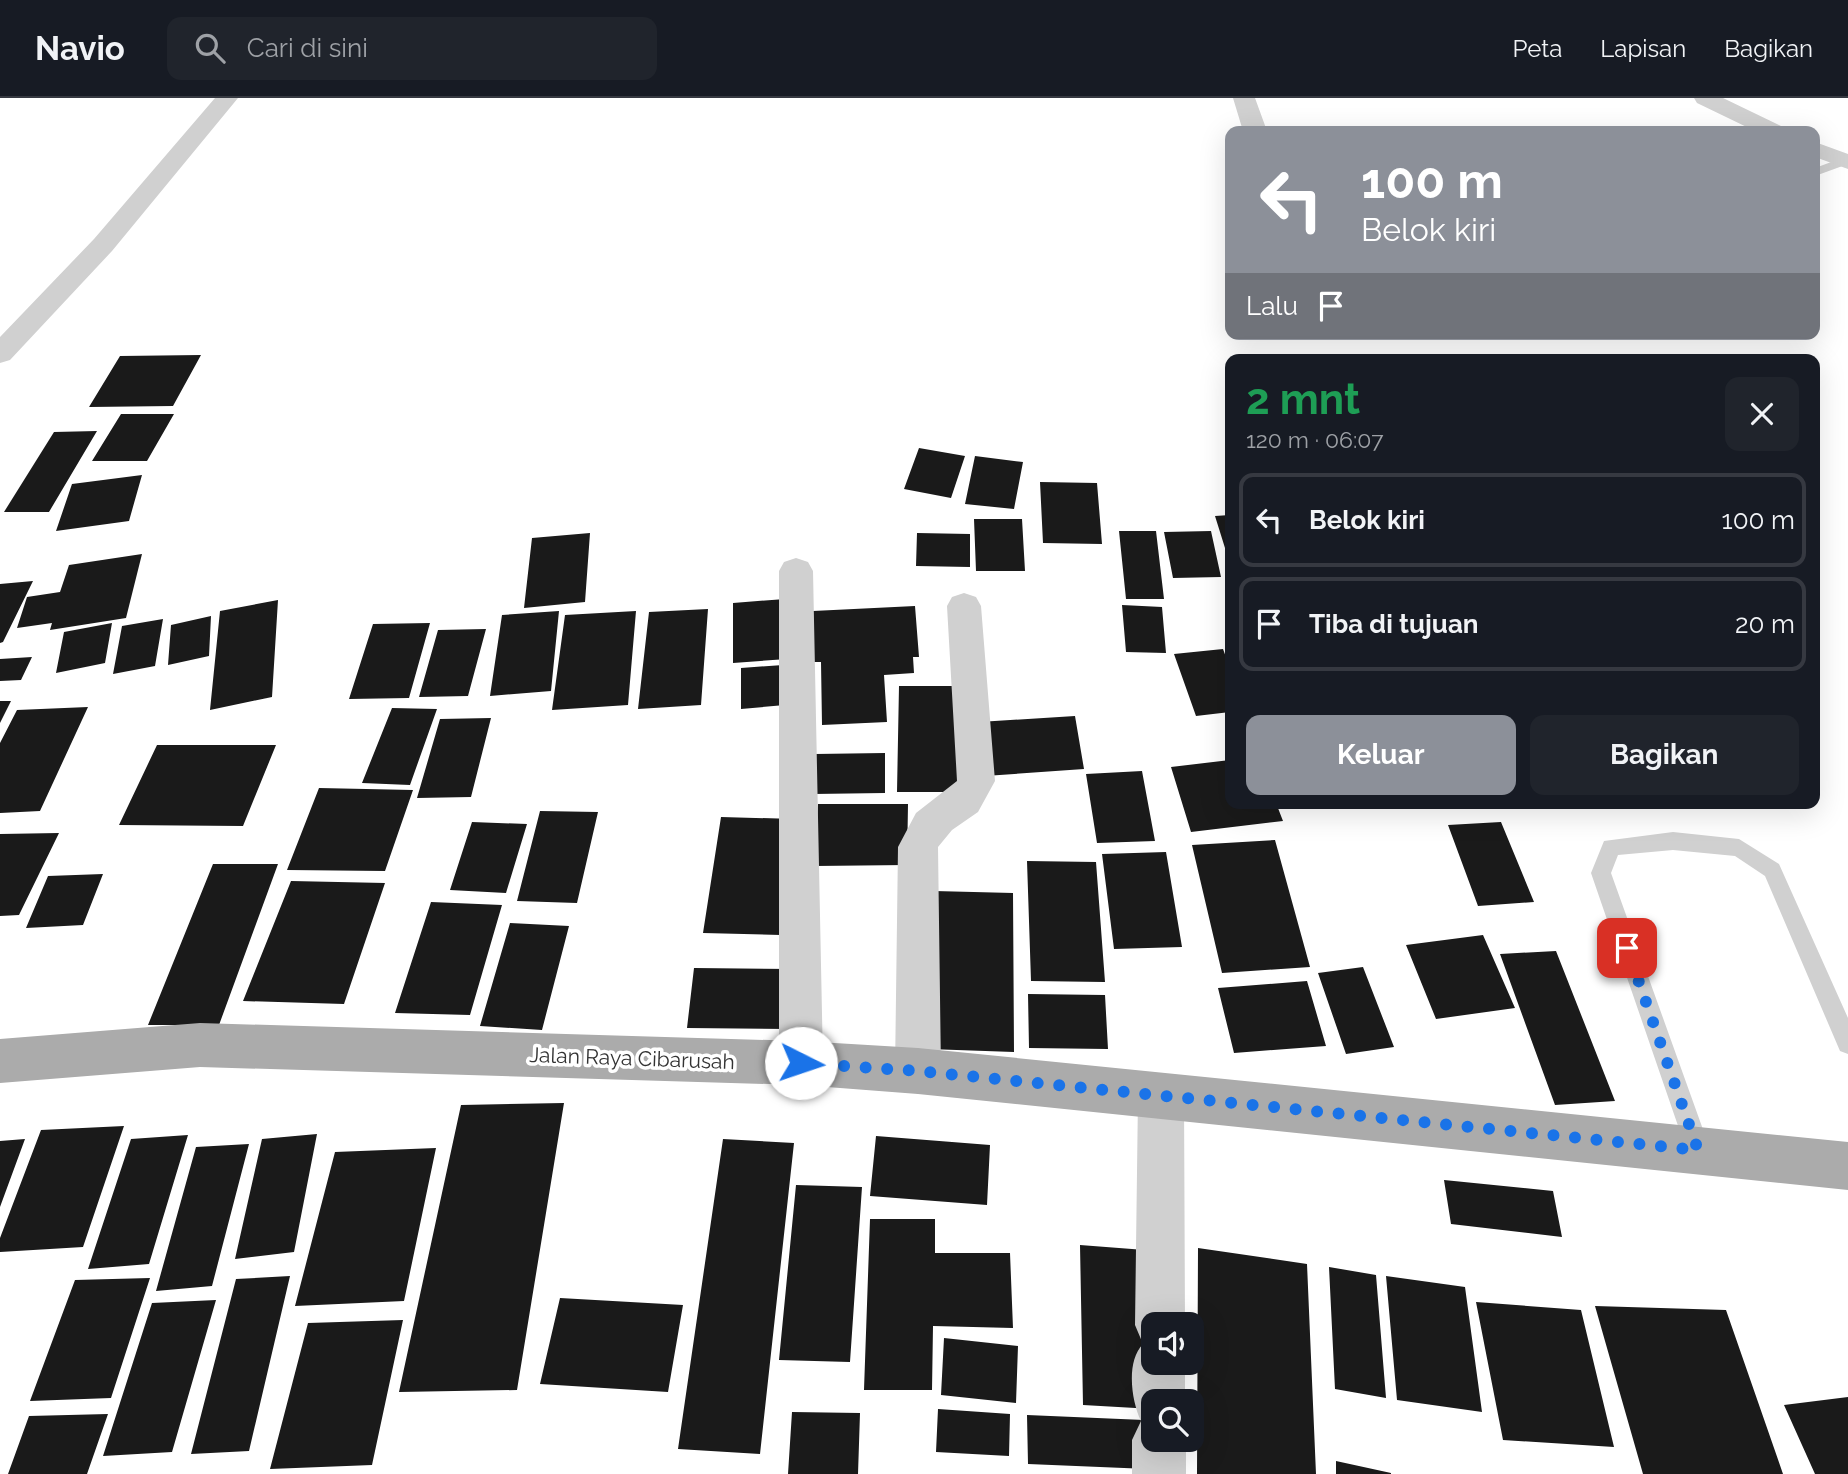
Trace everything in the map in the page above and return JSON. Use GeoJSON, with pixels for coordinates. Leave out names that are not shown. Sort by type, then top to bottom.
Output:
{"type":"FeatureCollection","features":[{"type":"Feature","properties":{"kind":"main road","name":"Jalan Raya Cibarusah"},"geometry":{"type":"LineString","coordinates":[[0,1061],[200,1045],[801,1063],[918,1071],[1848,1166]]}},
{"type":"Feature","properties":{"kind":"street"},"geometry":{"type":"LineString","coordinates":[[0,355],[103,245],[227,98]]}},
{"type":"Feature","properties":{"kind":"street"},"geometry":{"type":"LineString","coordinates":[[1244,98],[1253,126]]}},
{"type":"Feature","properties":{"kind":"street"},"geometry":{"type":"LineString","coordinates":[[1705,98],[1763,126]]}},
{"type":"Feature","properties":{"kind":"street"},"geometry":{"type":"LineString","coordinates":[[1820,151],[1847,162]]}},
{"type":"Feature","properties":{"kind":"street"},"geometry":{"type":"LineString","coordinates":[[796,571],[801,1063]]}},
{"type":"Feature","properties":{"kind":"street"},"geometry":{"type":"LineString","coordinates":[[918,1071],[918,847],[928,823],[968,798],[976,781],[964,606]]}},
{"type":"Feature","properties":{"kind":"street"},"geometry":{"type":"LineString","coordinates":[[1160,1312],[1161,1096]]}},
{"type":"Feature","properties":{"kind":"street"},"geometry":{"type":"LineString","coordinates":[[1159,1452],[1159,1474]]}},
{"type":"Feature","properties":{"kind":"lane"},"geometry":{"type":"LineString","coordinates":[[1820,170],[1847,162]]}},
{"type":"Feature","properties":{"kind":"lane"},"geometry":{"type":"LineString","coordinates":[[1698,1150],[1601,873],[1611,847],[1673,841],[1739,848],[1772,870],[1848,1043]]}},
{"type":"Feature","properties":{"kind":"building"},"geometry":{"type":"Polygon","coordinates":[[[201,355],[173,406],[89,407],[120,356],[201,355]]]}},
{"type":"Feature","properties":{"kind":"building"},"geometry":{"type":"Polygon","coordinates":[[[121,414],[174,414],[147,461],[92,461],[121,414]]]}},
{"type":"Feature","properties":{"kind":"building"},"geometry":{"type":"Polygon","coordinates":[[[97,431],[49,512],[4,512],[54,432],[97,431]]]}},
{"type":"Feature","properties":{"kind":"building"},"geometry":{"type":"Polygon","coordinates":[[[919,448],[965,456],[951,498],[904,489],[919,448]]]}},
{"type":"Feature","properties":{"kind":"building"},"geometry":{"type":"Polygon","coordinates":[[[975,456],[1023,462],[1014,509],[965,504],[975,456]]]}},
{"type":"Feature","properties":{"kind":"building"},"geometry":{"type":"Polygon","coordinates":[[[142,475],[129,521],[56,531],[72,484],[142,475]]]}},
{"type":"Feature","properties":{"kind":"building"},"geometry":{"type":"Polygon","coordinates":[[[1040,482],[1097,483],[1102,544],[1043,543],[1040,482]]]}},
{"type":"Feature","properties":{"kind":"building"},"geometry":{"type":"Polygon","coordinates":[[[1225,515],[1225,548],[1215,516],[1225,515]]]}},
{"type":"Feature","properties":{"kind":"building"},"geometry":{"type":"Polygon","coordinates":[[[974,519],[1022,519],[1025,571],[976,571],[974,519]]]}},
{"type":"Feature","properties":{"kind":"building"},"geometry":{"type":"Polygon","coordinates":[[[1119,531],[1156,531],[1164,599],[1126,599],[1119,531]]]}},
{"type":"Feature","properties":{"kind":"building"},"geometry":{"type":"Polygon","coordinates":[[[1211,531],[1221,577],[1173,578],[1164,532],[1211,531]]]}},
{"type":"Feature","properties":{"kind":"building"},"geometry":{"type":"Polygon","coordinates":[[[590,533],[585,602],[524,608],[532,538],[590,533]]]}},
{"type":"Feature","properties":{"kind":"building"},"geometry":{"type":"Polygon","coordinates":[[[917,533],[970,534],[970,567],[916,566],[917,533]]]}},
{"type":"Feature","properties":{"kind":"building"},"geometry":{"type":"Polygon","coordinates":[[[142,554],[126,618],[50,630],[52,623],[17,628],[27,597],[60,592],[69,565],[142,554]]]}},
{"type":"Feature","properties":{"kind":"building"},"geometry":{"type":"Polygon","coordinates":[[[33,581],[3,642],[0,643],[0,584],[33,581]]]}},
{"type":"Feature","properties":{"kind":"building"},"geometry":{"type":"Polygon","coordinates":[[[785,599],[787,659],[733,663],[733,603],[785,599]]]}},
{"type":"Feature","properties":{"kind":"building"},"geometry":{"type":"Polygon","coordinates":[[[278,600],[272,697],[210,710],[220,611],[278,600]]]}},
{"type":"Feature","properties":{"kind":"building"},"geometry":{"type":"Polygon","coordinates":[[[1122,605],[1162,607],[1166,653],[1126,652],[1122,605]]]}},
{"type":"Feature","properties":{"kind":"building"},"geometry":{"type":"Polygon","coordinates":[[[915,606],[919,657],[913,657],[914,673],[884,675],[887,722],[822,725],[821,662],[814,662],[813,611],[915,606]]]}},
{"type":"Feature","properties":{"kind":"building"},"geometry":{"type":"Polygon","coordinates":[[[708,609],[701,705],[638,709],[649,612],[708,609]]]}},
{"type":"Feature","properties":{"kind":"building"},"geometry":{"type":"Polygon","coordinates":[[[559,611],[551,691],[490,696],[502,615],[559,611]]]}},
{"type":"Feature","properties":{"kind":"building"},"geometry":{"type":"Polygon","coordinates":[[[636,611],[628,705],[552,710],[565,615],[636,611]]]}},
{"type":"Feature","properties":{"kind":"building"},"geometry":{"type":"Polygon","coordinates":[[[211,616],[209,656],[168,665],[171,625],[211,616]]]}},
{"type":"Feature","properties":{"kind":"building"},"geometry":{"type":"Polygon","coordinates":[[[163,619],[155,666],[113,674],[122,626],[163,619]]]}},
{"type":"Feature","properties":{"kind":"building"},"geometry":{"type":"Polygon","coordinates":[[[112,623],[105,663],[56,673],[64,632],[112,623]]]}},
{"type":"Feature","properties":{"kind":"building"},"geometry":{"type":"Polygon","coordinates":[[[430,623],[409,698],[349,699],[373,624],[430,623]]]}},
{"type":"Feature","properties":{"kind":"building"},"geometry":{"type":"Polygon","coordinates":[[[486,629],[468,696],[419,697],[438,630],[486,629]]]}},
{"type":"Feature","properties":{"kind":"building"},"geometry":{"type":"Polygon","coordinates":[[[1223,649],[1225,713],[1196,716],[1174,654],[1223,649]]]}},
{"type":"Feature","properties":{"kind":"building"},"geometry":{"type":"Polygon","coordinates":[[[32,657],[21,680],[0,681],[0,659],[32,657]]]}},
{"type":"Feature","properties":{"kind":"building"},"geometry":{"type":"Polygon","coordinates":[[[783,665],[785,705],[741,709],[741,668],[783,665]]]}},
{"type":"Feature","properties":{"kind":"building"},"geometry":{"type":"Polygon","coordinates":[[[899,686],[959,686],[961,792],[897,792],[899,686]]]}},
{"type":"Feature","properties":{"kind":"building"},"geometry":{"type":"Polygon","coordinates":[[[0,701],[11,701],[0,723],[0,701]]]}},
{"type":"Feature","properties":{"kind":"building"},"geometry":{"type":"Polygon","coordinates":[[[88,707],[40,811],[0,813],[0,743],[17,710],[88,707]]]}},
{"type":"Feature","properties":{"kind":"building"},"geometry":{"type":"Polygon","coordinates":[[[392,708],[437,709],[410,785],[362,783],[392,708]]]}},
{"type":"Feature","properties":{"kind":"building"},"geometry":{"type":"Polygon","coordinates":[[[1075,716],[1084,769],[985,776],[979,722],[1075,716]]]}},
{"type":"Feature","properties":{"kind":"building"},"geometry":{"type":"Polygon","coordinates":[[[491,718],[471,797],[417,798],[440,719],[491,718]]]}},
{"type":"Feature","properties":{"kind":"building"},"geometry":{"type":"Polygon","coordinates":[[[157,745],[276,745],[243,826],[119,825],[157,745]]]}},
{"type":"Feature","properties":{"kind":"building"},"geometry":{"type":"Polygon","coordinates":[[[885,753],[885,793],[813,794],[815,754],[885,753]]]}},
{"type":"Feature","properties":{"kind":"building"},"geometry":{"type":"Polygon","coordinates":[[[1225,761],[1225,809],[1278,809],[1283,821],[1191,832],[1171,767],[1225,761]]]}},
{"type":"Feature","properties":{"kind":"building"},"geometry":{"type":"Polygon","coordinates":[[[1142,771],[1155,841],[1097,843],[1086,774],[1142,771]]]}},
{"type":"Feature","properties":{"kind":"building"},"geometry":{"type":"Polygon","coordinates":[[[319,788],[413,790],[385,871],[287,870],[319,788]]]}},
{"type":"Feature","properties":{"kind":"building"},"geometry":{"type":"Polygon","coordinates":[[[818,804],[908,804],[907,865],[814,866],[818,804]]]}},
{"type":"Feature","properties":{"kind":"building"},"geometry":{"type":"Polygon","coordinates":[[[540,811],[598,812],[577,903],[517,901],[540,811]]]}},
{"type":"Feature","properties":{"kind":"building"},"geometry":{"type":"Polygon","coordinates":[[[721,817],[795,819],[781,935],[703,933],[721,817]]]}},
{"type":"Feature","properties":{"kind":"building"},"geometry":{"type":"Polygon","coordinates":[[[472,822],[527,824],[506,893],[450,890],[472,822]]]}},
{"type":"Feature","properties":{"kind":"building"},"geometry":{"type":"Polygon","coordinates":[[[1501,822],[1534,902],[1478,906],[1448,825],[1501,822]]]}},
{"type":"Feature","properties":{"kind":"building"},"geometry":{"type":"Polygon","coordinates":[[[59,833],[19,915],[0,916],[0,834],[59,833]]]}},
{"type":"Feature","properties":{"kind":"building"},"geometry":{"type":"Polygon","coordinates":[[[1275,840],[1310,967],[1222,973],[1192,845],[1275,840]]]}},
{"type":"Feature","properties":{"kind":"building"},"geometry":{"type":"Polygon","coordinates":[[[1166,852],[1182,947],[1114,949],[1102,854],[1166,852]]]}},
{"type":"Feature","properties":{"kind":"building"},"geometry":{"type":"Polygon","coordinates":[[[1027,861],[1096,862],[1105,982],[1031,981],[1027,861]]]}},
{"type":"Feature","properties":{"kind":"building"},"geometry":{"type":"Polygon","coordinates":[[[213,864],[278,864],[219,1025],[148,1025],[213,864]]]}},
{"type":"Feature","properties":{"kind":"building"},"geometry":{"type":"Polygon","coordinates":[[[103,874],[83,925],[26,928],[48,876],[103,874]]]}},
{"type":"Feature","properties":{"kind":"building"},"geometry":{"type":"Polygon","coordinates":[[[291,881],[385,883],[344,1004],[243,1001],[291,881]]]}},
{"type":"Feature","properties":{"kind":"building"},"geometry":{"type":"Polygon","coordinates":[[[934,891],[1013,893],[1014,1052],[928,1049],[934,891]]]}},
{"type":"Feature","properties":{"kind":"building"},"geometry":{"type":"Polygon","coordinates":[[[431,902],[502,905],[470,1015],[395,1013],[431,902]]]}},
{"type":"Feature","properties":{"kind":"building"},"geometry":{"type":"Polygon","coordinates":[[[510,923],[569,926],[542,1030],[480,1026],[510,923]]]}},
{"type":"Feature","properties":{"kind":"building"},"geometry":{"type":"Polygon","coordinates":[[[1483,935],[1515,1008],[1436,1019],[1406,945],[1483,935]]]}},
{"type":"Feature","properties":{"kind":"building"},"geometry":{"type":"Polygon","coordinates":[[[1556,951],[1615,1101],[1555,1105],[1500,954],[1556,951]]]}},
{"type":"Feature","properties":{"kind":"building"},"geometry":{"type":"Polygon","coordinates":[[[1363,967],[1394,1047],[1346,1054],[1318,973],[1363,967]]]}},
{"type":"Feature","properties":{"kind":"building"},"geometry":{"type":"Polygon","coordinates":[[[694,968],[793,969],[788,1029],[687,1028],[694,968]]]}},
{"type":"Feature","properties":{"kind":"building"},"geometry":{"type":"Polygon","coordinates":[[[1307,981],[1326,1046],[1234,1053],[1218,988],[1307,981]]]}},
{"type":"Feature","properties":{"kind":"building"},"geometry":{"type":"Polygon","coordinates":[[[1028,994],[1105,995],[1108,1049],[1029,1048],[1028,994]]]}},
{"type":"Feature","properties":{"kind":"building"},"geometry":{"type":"Polygon","coordinates":[[[564,1103],[517,1390],[399,1392],[461,1105],[564,1103]]]}},
{"type":"Feature","properties":{"kind":"building"},"geometry":{"type":"Polygon","coordinates":[[[124,1126],[83,1247],[0,1252],[0,1238],[41,1130],[124,1126]]]}},
{"type":"Feature","properties":{"kind":"building"},"geometry":{"type":"Polygon","coordinates":[[[317,1134],[294,1252],[235,1259],[262,1139],[317,1134]]]}},
{"type":"Feature","properties":{"kind":"building"},"geometry":{"type":"Polygon","coordinates":[[[188,1135],[149,1264],[88,1269],[131,1139],[188,1135]]]}},
{"type":"Feature","properties":{"kind":"building"},"geometry":{"type":"Polygon","coordinates":[[[876,1136],[990,1145],[987,1205],[870,1196],[876,1136]]]}},
{"type":"Feature","properties":{"kind":"building"},"geometry":{"type":"Polygon","coordinates":[[[25,1139],[0,1207],[0,1141],[25,1139]]]}},
{"type":"Feature","properties":{"kind":"building"},"geometry":{"type":"Polygon","coordinates":[[[723,1139],[794,1143],[760,1454],[678,1449],[723,1139]]]}},
{"type":"Feature","properties":{"kind":"building"},"geometry":{"type":"Polygon","coordinates":[[[249,1144],[212,1286],[156,1291],[196,1147],[249,1144]]]}},
{"type":"Feature","properties":{"kind":"building"},"geometry":{"type":"Polygon","coordinates":[[[436,1148],[404,1301],[295,1306],[335,1152],[436,1148]]]}},
{"type":"Feature","properties":{"kind":"building"},"geometry":{"type":"Polygon","coordinates":[[[1444,1180],[1553,1191],[1562,1237],[1451,1224],[1444,1180]]]}},
{"type":"Feature","properties":{"kind":"building"},"geometry":{"type":"Polygon","coordinates":[[[796,1185],[862,1187],[850,1362],[779,1360],[796,1185]]]}},
{"type":"Feature","properties":{"kind":"building"},"geometry":{"type":"Polygon","coordinates":[[[870,1219],[935,1219],[935,1253],[1010,1253],[1013,1328],[933,1326],[932,1390],[864,1390],[870,1219]]]}},
{"type":"Feature","properties":{"kind":"building"},"geometry":{"type":"Polygon","coordinates":[[[1080,1245],[1145,1250],[1148,1312],[1141,1312],[1141,1375],[1151,1375],[1152,1389],[1141,1389],[1141,1408],[1083,1405],[1080,1245]]]}},
{"type":"Feature","properties":{"kind":"building"},"geometry":{"type":"Polygon","coordinates":[[[1198,1248],[1307,1264],[1316,1474],[1197,1474],[1197,1452],[1204,1452],[1204,1389],[1197,1389],[1197,1375],[1204,1375],[1204,1312],[1198,1312],[1198,1248]]]}},
{"type":"Feature","properties":{"kind":"building"},"geometry":{"type":"Polygon","coordinates":[[[1329,1267],[1376,1275],[1386,1398],[1335,1389],[1329,1267]]]}},
{"type":"Feature","properties":{"kind":"building"},"geometry":{"type":"Polygon","coordinates":[[[290,1276],[249,1451],[191,1454],[236,1279],[290,1276]]]}},
{"type":"Feature","properties":{"kind":"building"},"geometry":{"type":"Polygon","coordinates":[[[1386,1276],[1465,1287],[1482,1412],[1397,1400],[1386,1276]]]}},
{"type":"Feature","properties":{"kind":"building"},"geometry":{"type":"Polygon","coordinates":[[[150,1278],[111,1398],[30,1401],[75,1280],[150,1278]]]}},
{"type":"Feature","properties":{"kind":"building"},"geometry":{"type":"Polygon","coordinates":[[[560,1298],[683,1305],[668,1392],[540,1384],[560,1298]]]}},
{"type":"Feature","properties":{"kind":"building"},"geometry":{"type":"Polygon","coordinates":[[[216,1300],[172,1452],[103,1456],[152,1303],[216,1300]]]}},
{"type":"Feature","properties":{"kind":"building"},"geometry":{"type":"Polygon","coordinates":[[[1476,1302],[1581,1310],[1614,1447],[1503,1440],[1476,1302]]]}},
{"type":"Feature","properties":{"kind":"building"},"geometry":{"type":"Polygon","coordinates":[[[1595,1306],[1726,1310],[1783,1474],[1643,1474],[1595,1306]]]}},
{"type":"Feature","properties":{"kind":"building"},"geometry":{"type":"Polygon","coordinates":[[[403,1320],[372,1465],[270,1469],[308,1323],[403,1320]]]}},
{"type":"Feature","properties":{"kind":"building"},"geometry":{"type":"Polygon","coordinates":[[[944,1338],[1018,1346],[1016,1403],[941,1395],[944,1338]]]}},
{"type":"Feature","properties":{"kind":"building"},"geometry":{"type":"Polygon","coordinates":[[[1848,1397],[1848,1474],[1815,1474],[1784,1405],[1848,1397]]]}},
{"type":"Feature","properties":{"kind":"building"},"geometry":{"type":"Polygon","coordinates":[[[938,1409],[1010,1414],[1009,1456],[936,1452],[938,1409]]]}},
{"type":"Feature","properties":{"kind":"building"},"geometry":{"type":"Polygon","coordinates":[[[792,1412],[860,1413],[858,1474],[788,1474],[792,1412]]]}},
{"type":"Feature","properties":{"kind":"building"},"geometry":{"type":"Polygon","coordinates":[[[108,1414],[87,1474],[8,1474],[29,1416],[108,1414]]]}},
{"type":"Feature","properties":{"kind":"building"},"geometry":{"type":"Polygon","coordinates":[[[1027,1415],[1141,1420],[1141,1452],[1147,1452],[1148,1469],[1028,1464],[1027,1415]]]}},
{"type":"Feature","properties":{"kind":"building"},"geometry":{"type":"Polygon","coordinates":[[[1336,1461],[1391,1473],[1391,1474],[1336,1474],[1336,1461]]]}},
{"type":"Feature","properties":{"kind":"route"},"geometry":{"type":"LineString","coordinates":[[801,1063],[918,1071],[1698,1150],[1627,948]]}}]}
